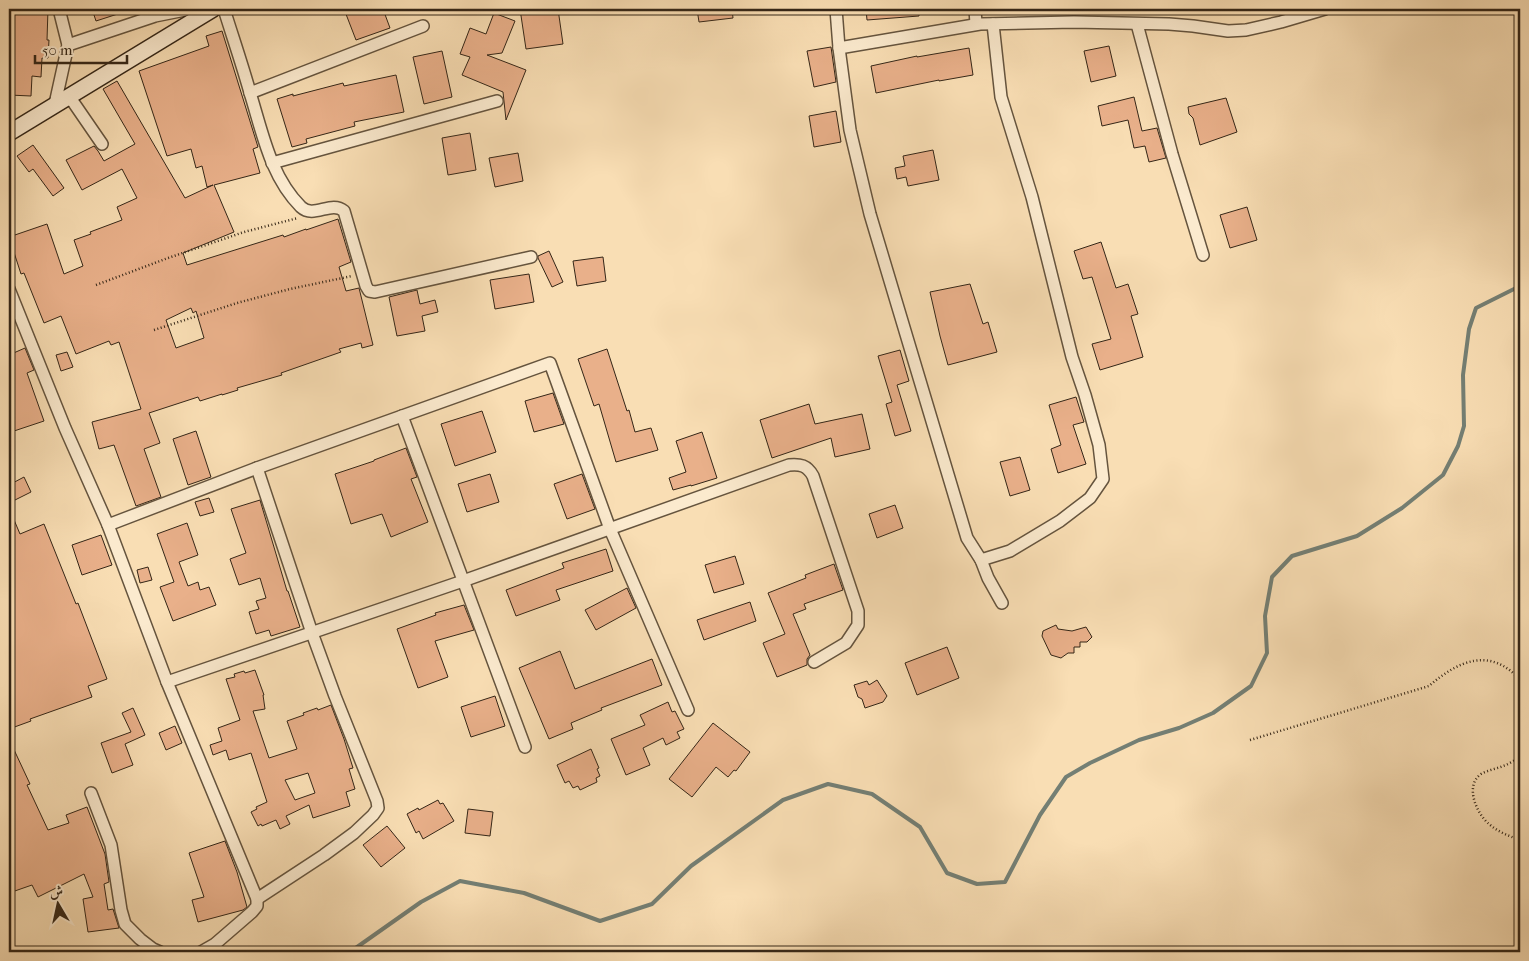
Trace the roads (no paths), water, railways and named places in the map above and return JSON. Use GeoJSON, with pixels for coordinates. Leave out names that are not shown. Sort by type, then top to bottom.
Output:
{"type":"FeatureCollection","features":[{"type":"Feature","properties":{"kind":"main road"},"geometry":{"type":"LineString","coordinates":[[9,133],[213,9]]}},
{"type":"Feature","properties":{"kind":"street"},"geometry":{"type":"LineString","coordinates":[[55,104],[68,45],[58,9]]}},
{"type":"Feature","properties":{"kind":"street"},"geometry":{"type":"LineString","coordinates":[[68,45],[155,16],[190,9]]}},
{"type":"Feature","properties":{"kind":"street"},"geometry":{"type":"LineString","coordinates":[[224,9],[272,163],[286,187],[301,207],[315,211],[335,207],[344,211],[366,286],[370,291],[375,292],[531,257]]}},
{"type":"Feature","properties":{"kind":"street"},"geometry":{"type":"LineString","coordinates":[[836,9],[839,48],[850,130],[870,214],[967,538],[981,560],[988,578],[1002,603]]}},
{"type":"Feature","properties":{"kind":"street"},"geometry":{"type":"LineString","coordinates":[[975,9],[976,24]]}},
{"type":"Feature","properties":{"kind":"street"},"geometry":{"type":"LineString","coordinates":[[839,48],[976,24],[1074,22],[1193,26],[1228,31],[1246,30],[1325,9]]}},
{"type":"Feature","properties":{"kind":"street"},"geometry":{"type":"LineString","coordinates":[[981,560],[1010,551],[1060,521],[1090,498],[1103,478],[1099,445],[1072,357],[1032,196],[1001,97],[993,24]]}},
{"type":"Feature","properties":{"kind":"street"},"geometry":{"type":"LineString","coordinates":[[1137,24],[1172,154],[1203,255]]}},
{"type":"Feature","properties":{"kind":"street"},"geometry":{"type":"LineString","coordinates":[[250,93],[424,26]]}},
{"type":"Feature","properties":{"kind":"street"},"geometry":{"type":"LineString","coordinates":[[69,96],[102,144]]}},
{"type":"Feature","properties":{"kind":"street"},"geometry":{"type":"LineString","coordinates":[[272,163],[498,101]]}},
{"type":"Feature","properties":{"kind":"street"},"geometry":{"type":"LineString","coordinates":[[9,289],[65,428],[108,525],[167,682],[257,899],[257,906],[252,912],[215,944],[201,952]]}},
{"type":"Feature","properties":{"kind":"street"},"geometry":{"type":"LineString","coordinates":[[108,525],[257,468],[550,363],[610,529],[688,710]]}},
{"type":"Feature","properties":{"kind":"street"},"geometry":{"type":"LineString","coordinates":[[402,416],[525,747]]}},
{"type":"Feature","properties":{"kind":"street"},"geometry":{"type":"LineString","coordinates":[[167,682],[463,581],[789,465],[800,464],[807,467],[813,476],[858,611],[858,625],[846,643],[814,662]]}},
{"type":"Feature","properties":{"kind":"street"},"geometry":{"type":"LineString","coordinates":[[257,468],[312,633],[377,801],[378,808],[354,833],[257,899]]}},
{"type":"Feature","properties":{"kind":"street"},"geometry":{"type":"LineString","coordinates":[[91,794],[112,845],[121,910],[125,924],[152,949],[160,952]]}},
{"type":"Feature","properties":{"kind":"waterway"},"geometry":{"type":"LineString","coordinates":[[350,952],[421,902],[460,881],[524,893],[600,921],[652,904],[691,866],[783,800],[828,784],[872,794],[920,827],[947,873],[977,884],[1005,882],[1040,815],[1066,777],[1090,763],[1139,740],[1179,728],[1213,713],[1251,686],[1267,653],[1265,616],[1272,577],[1292,556],[1357,536],[1402,508],[1443,475],[1458,446],[1464,426],[1463,375],[1469,329],[1476,308],[1520,286]]}}]}
